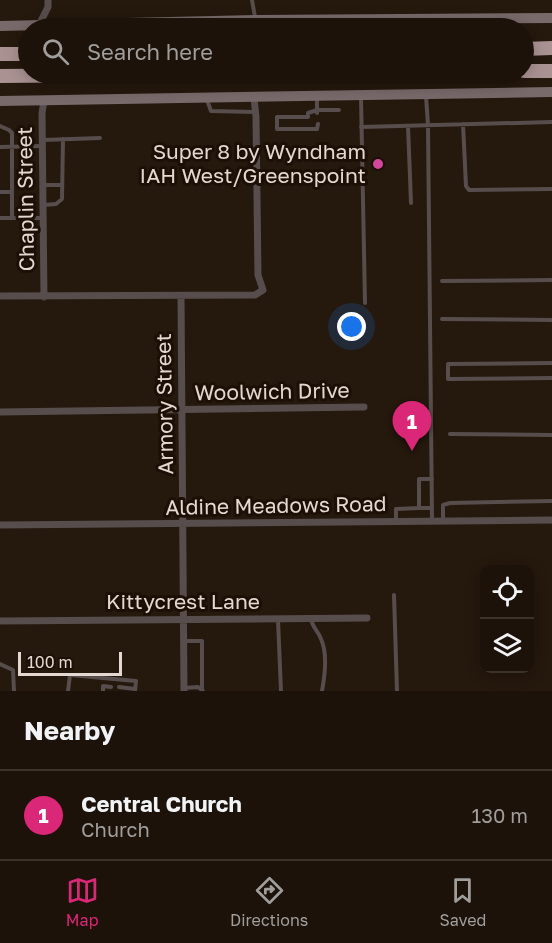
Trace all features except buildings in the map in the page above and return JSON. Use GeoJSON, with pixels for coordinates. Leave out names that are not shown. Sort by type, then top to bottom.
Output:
{"type":"FeatureCollection","features":[{"type":"Feature","properties":{"kind":"highway"},"geometry":{"type":"LineString","coordinates":[[534,49],[552,48]]}},
{"type":"Feature","properties":{"kind":"highway"},"geometry":{"type":"LineString","coordinates":[[0,54],[18,54]]}},
{"type":"Feature","properties":{"kind":"highway"},"geometry":{"type":"LineString","coordinates":[[534,71],[552,71]]}},
{"type":"Feature","properties":{"kind":"highway"},"geometry":{"type":"LineString","coordinates":[[0,76],[18,76]]}},
{"type":"Feature","properties":{"kind":"main road"},"geometry":{"type":"LineString","coordinates":[[534,18],[552,18]]}},
{"type":"Feature","properties":{"kind":"main road"},"geometry":{"type":"LineString","coordinates":[[0,26],[18,26]]}},
{"type":"Feature","properties":{"kind":"main road"},"geometry":{"type":"LineString","coordinates":[[0,101],[552,92]]}},
{"type":"Feature","properties":{"kind":"street"},"geometry":{"type":"LineString","coordinates":[[42,18],[48,7],[48,0]]}},
{"type":"Feature","properties":{"kind":"street"},"geometry":{"type":"LineString","coordinates":[[0,296],[255,296],[263,290],[258,275],[254,98]]}},
{"type":"Feature","properties":{"kind":"street","name":"Chaplin Street"},"geometry":{"type":"LineString","coordinates":[[44,101],[42,113],[44,297]]}},
{"type":"Feature","properties":{"kind":"street","name":"Armory Street"},"geometry":{"type":"LineString","coordinates":[[181,296],[184,689]]}},
{"type":"Feature","properties":{"kind":"street","name":"Woolwich Drive"},"geometry":{"type":"LineString","coordinates":[[0,412],[364,407]]}},
{"type":"Feature","properties":{"kind":"street","name":"Aldine Meadows Road"},"geometry":{"type":"LineString","coordinates":[[0,525],[552,520]]}},
{"type":"Feature","properties":{"kind":"street","name":"Kittycrest Lane"},"geometry":{"type":"LineString","coordinates":[[0,621],[367,618]]}},
{"type":"Feature","properties":{"kind":"lane"},"geometry":{"type":"LineString","coordinates":[[252,0],[255,18]]}},
{"type":"Feature","properties":{"kind":"lane"},"geometry":{"type":"LineString","coordinates":[[426,94],[429,125],[432,521]]}},
{"type":"Feature","properties":{"kind":"lane"},"geometry":{"type":"LineString","coordinates":[[361,96],[365,303]]}},
{"type":"Feature","properties":{"kind":"lane"},"geometry":{"type":"LineString","coordinates":[[317,97],[317,111]]}},
{"type":"Feature","properties":{"kind":"lane"},"geometry":{"type":"LineString","coordinates":[[207,99],[211,111],[255,112]]}},
{"type":"Feature","properties":{"kind":"lane"},"geometry":{"type":"LineString","coordinates":[[318,124],[317,129],[277,129],[277,117],[308,117],[310,112],[339,110]]}},
{"type":"Feature","properties":{"kind":"lane"},"geometry":{"type":"LineString","coordinates":[[361,127],[552,122]]}},
{"type":"Feature","properties":{"kind":"lane"},"geometry":{"type":"LineString","coordinates":[[463,124],[466,186],[469,190],[552,189]]}},
{"type":"Feature","properties":{"kind":"lane"},"geometry":{"type":"LineString","coordinates":[[0,126],[12,134],[12,218]]}},
{"type":"Feature","properties":{"kind":"lane"},"geometry":{"type":"LineString","coordinates":[[408,126],[411,203]]}},
{"type":"Feature","properties":{"kind":"lane"},"geometry":{"type":"LineString","coordinates":[[0,147],[63,139],[100,138]]}},
{"type":"Feature","properties":{"kind":"lane"},"geometry":{"type":"LineString","coordinates":[[43,205],[56,204],[61,201],[63,139]]}},
{"type":"Feature","properties":{"kind":"lane"},"geometry":{"type":"LineString","coordinates":[[43,185],[62,185]]}},
{"type":"Feature","properties":{"kind":"lane"},"geometry":{"type":"LineString","coordinates":[[0,192],[12,192]]}},
{"type":"Feature","properties":{"kind":"lane"},"geometry":{"type":"LineString","coordinates":[[0,218],[43,218]]}},
{"type":"Feature","properties":{"kind":"lane"},"geometry":{"type":"LineString","coordinates":[[442,281],[552,280]]}},
{"type":"Feature","properties":{"kind":"lane"},"geometry":{"type":"LineString","coordinates":[[442,319],[552,320]]}},
{"type":"Feature","properties":{"kind":"lane"},"geometry":{"type":"LineString","coordinates":[[552,363],[448,364],[448,379],[552,378]]}},
{"type":"Feature","properties":{"kind":"lane"},"geometry":{"type":"LineString","coordinates":[[450,434],[552,435]]}},
{"type":"Feature","properties":{"kind":"lane"},"geometry":{"type":"LineString","coordinates":[[419,508],[419,479],[432,479]]}},
{"type":"Feature","properties":{"kind":"lane"},"geometry":{"type":"LineString","coordinates":[[443,521],[443,505],[450,502],[552,501]]}},
{"type":"Feature","properties":{"kind":"lane"},"geometry":{"type":"LineString","coordinates":[[396,521],[396,509],[432,507]]}},
{"type":"Feature","properties":{"kind":"lane"},"geometry":{"type":"LineString","coordinates":[[394,595],[397,691]]}},
{"type":"Feature","properties":{"kind":"lane"},"geometry":{"type":"LineString","coordinates":[[278,618],[281,691]]}},
{"type":"Feature","properties":{"kind":"lane"},"geometry":{"type":"LineString","coordinates":[[311,618],[312,626],[320,635],[323,644],[325,677],[322,691]]}},
{"type":"Feature","properties":{"kind":"lane"},"geometry":{"type":"LineString","coordinates":[[184,641],[202,641],[202,690],[184,689]]}},
{"type":"Feature","properties":{"kind":"lane"},"geometry":{"type":"LineString","coordinates":[[0,664],[13,670],[14,691]]}},
{"type":"Feature","properties":{"kind":"lane"},"geometry":{"type":"LineString","coordinates":[[68,691],[70,675],[136,681],[135,690],[119,687]]}},
{"type":"Feature","properties":{"kind":"lane"},"geometry":{"type":"LineString","coordinates":[[104,678],[103,688],[111,687]]}},
{"type":"Feature","properties":{"kind":"place","name":"Super 8 by Wyndham IAH West/Greenspoint"},"geometry":{"type":"Point","coordinates":[378,164]}},
{"type":"Feature","properties":{"kind":"place","name":"Central Church"},"geometry":{"type":"Point","coordinates":[412,451]}}]}
